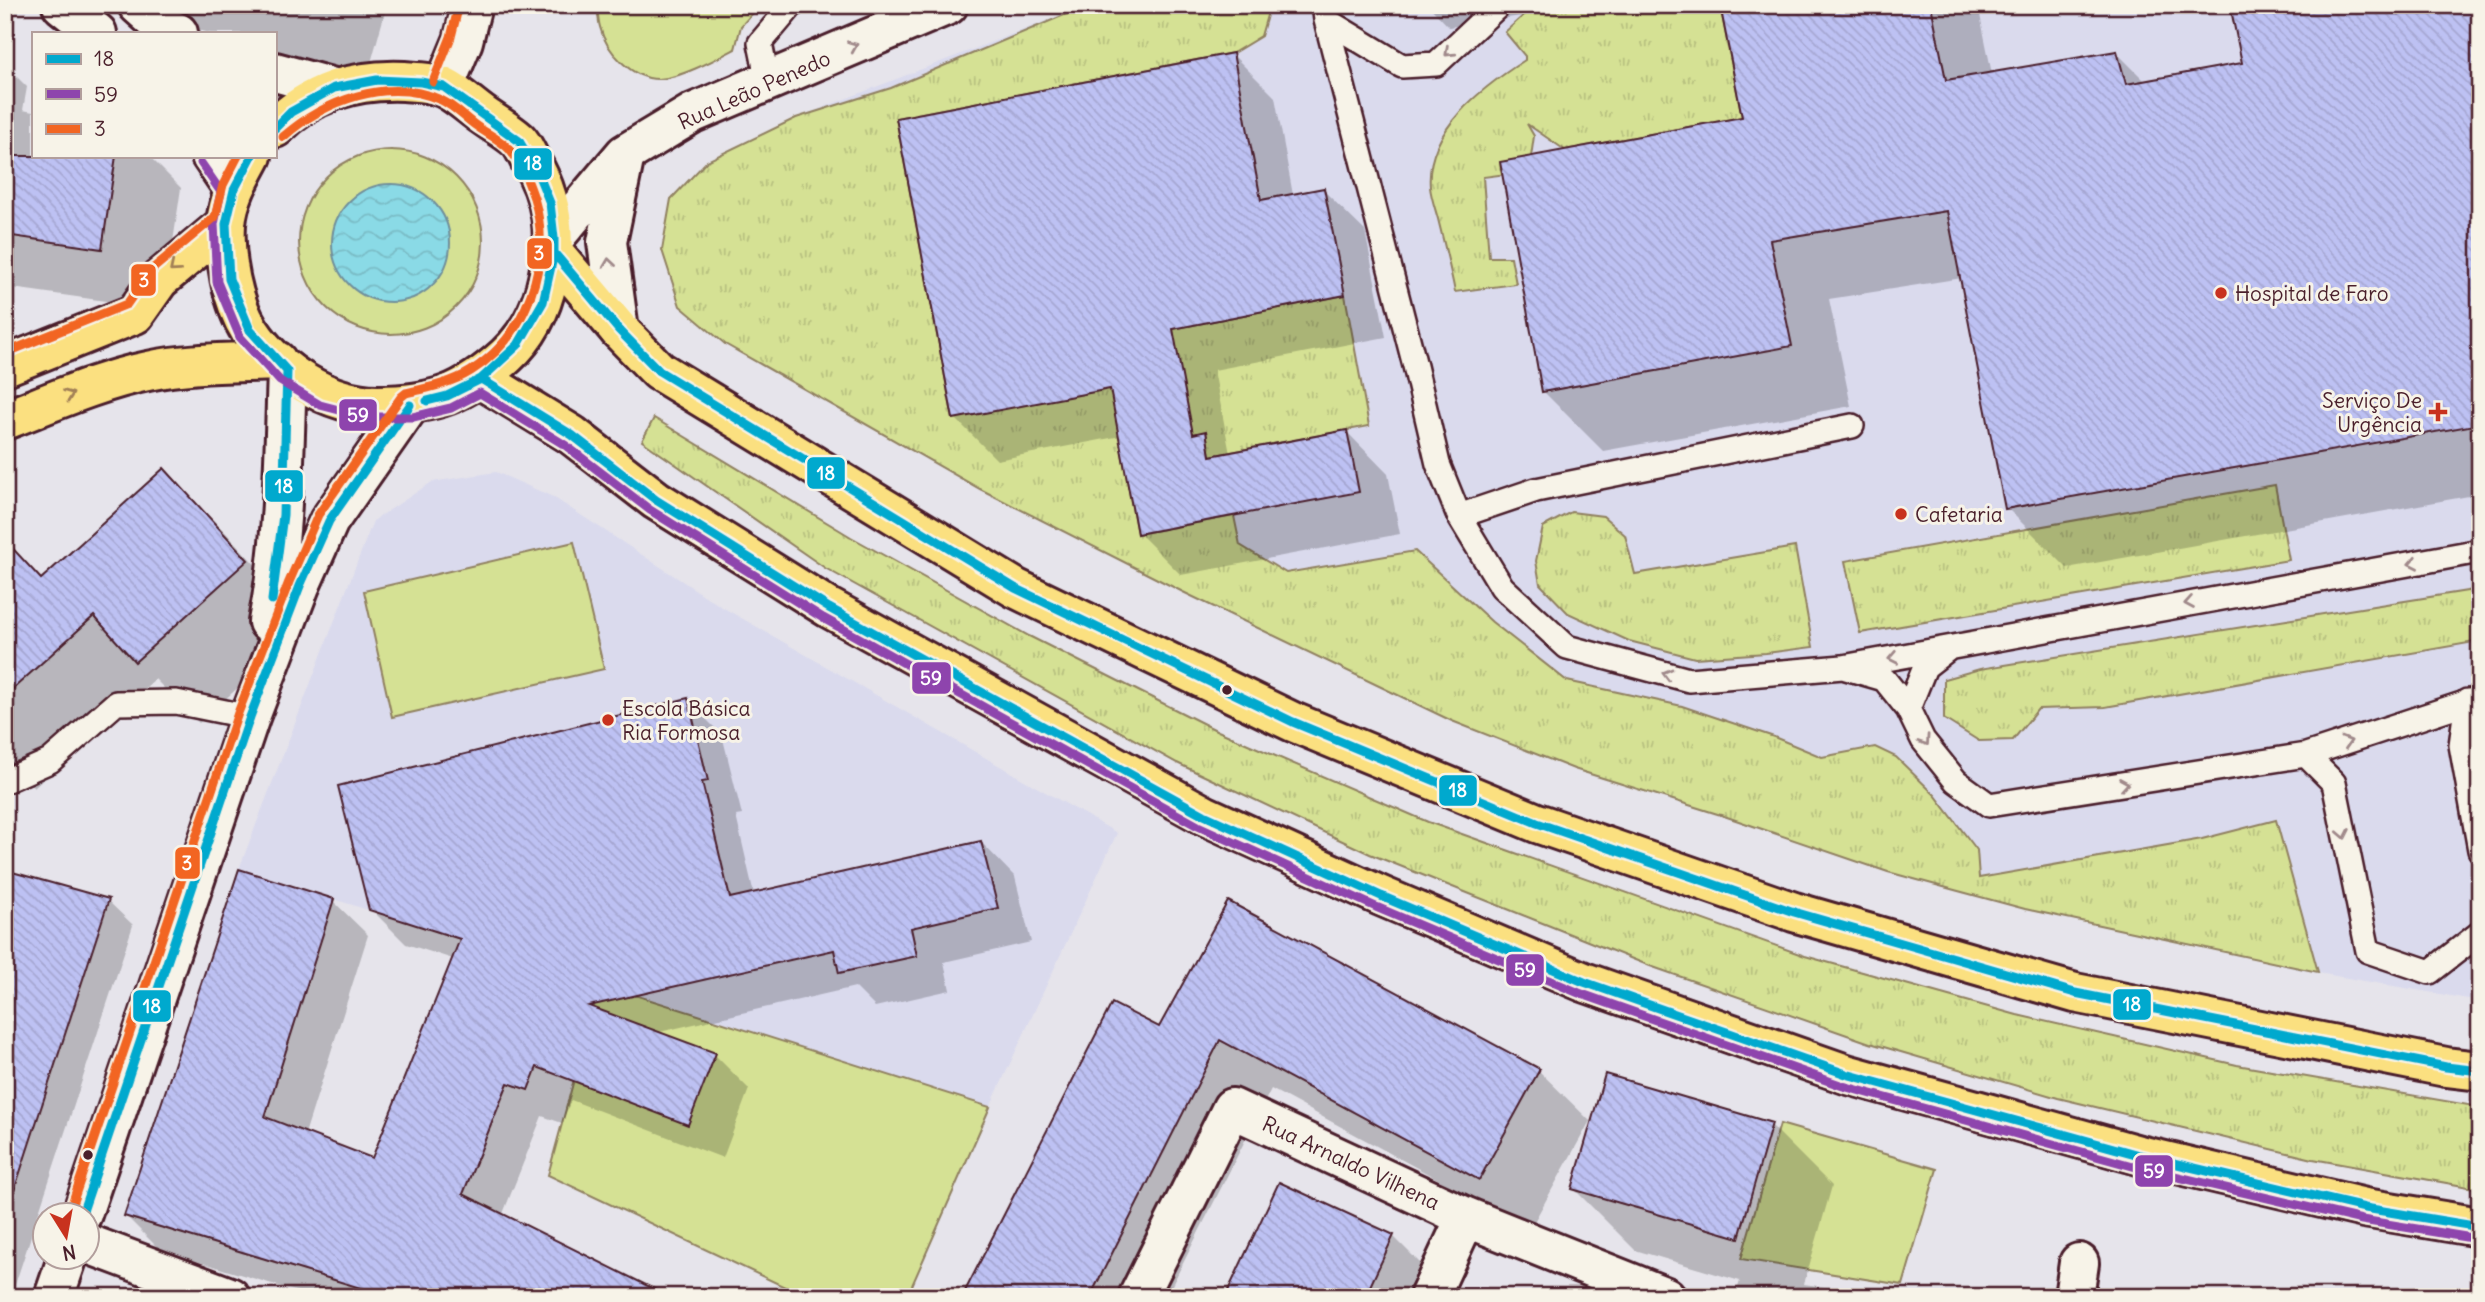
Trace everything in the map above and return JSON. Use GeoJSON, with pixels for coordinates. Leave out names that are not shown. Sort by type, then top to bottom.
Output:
{"type":"FeatureCollection","features":[{"type":"Feature","properties":{"kind":"main road"},"geometry":{"type":"LineString","coordinates":[[230,207],[229,279],[250,330],[282,366],[324,394],[367,405],[410,405],[447,396],[481,379],[518,345],[537,313],[543,302],[554,245],[550,203],[537,171],[519,141],[444,87],[421,82],[377,80],[334,88],[291,111],[276,127]]}},
{"type":"Feature","properties":{"kind":"main road"},"geometry":{"type":"LineString","coordinates":[[5,366],[135,314],[159,280],[230,207],[251,158]]}},
{"type":"Feature","properties":{"kind":"main road"},"geometry":{"type":"LineString","coordinates":[[554,245],[619,330],[659,371],[1014,588],[1293,722],[1537,823],[1794,912],[2075,993],[2446,1067],[2480,1071]]}},
{"type":"Feature","properties":{"kind":"main road"},"geometry":{"type":"LineString","coordinates":[[5,420],[100,383],[148,370],[192,364],[282,366]]}},
{"type":"Feature","properties":{"kind":"main road"},"geometry":{"type":"LineString","coordinates":[[481,379],[572,435],[656,500],[829,608],[1204,815],[1381,896],[1584,982],[1846,1074],[2139,1155],[2365,1208],[2480,1227]]}},
{"type":"Feature","properties":{"kind":"street"},"geometry":{"type":"LineString","coordinates":[[62,5],[96,32]]}},
{"type":"Feature","properties":{"kind":"street"},"geometry":{"type":"LineString","coordinates":[[138,5],[158,23],[176,32]]}},
{"type":"Feature","properties":{"kind":"street"},"geometry":{"type":"LineString","coordinates":[[444,87],[463,41],[472,5]]}},
{"type":"Feature","properties":{"kind":"street","name":"Rua Leão Penedo"},"geometry":{"type":"LineString","coordinates":[[554,245],[625,154],[693,113],[948,5]]}},
{"type":"Feature","properties":{"kind":"street"},"geometry":{"type":"LineString","coordinates":[[276,72],[334,88]]}},
{"type":"Feature","properties":{"kind":"street"},"geometry":{"type":"LineString","coordinates":[[619,330],[607,242],[625,154]]}},
{"type":"Feature","properties":{"kind":"street"},"geometry":{"type":"LineString","coordinates":[[212,158],[230,207]]}},
{"type":"Feature","properties":{"kind":"street"},"geometry":{"type":"LineString","coordinates":[[250,717],[276,579],[284,475],[282,366]]}},
{"type":"Feature","properties":{"kind":"street"},"geometry":{"type":"LineString","coordinates":[[87,1200],[250,717],[300,586],[329,521],[410,405]]}},
{"type":"Feature","properties":{"kind":"street","name":"Rua Arnaldo Vilhena"},"geometry":{"type":"LineString","coordinates":[[1138,1297],[1232,1108],[1466,1217],[1666,1297]]}},
{"type":"Feature","properties":{"kind":"street"},"geometry":{"type":"LineString","coordinates":[[1429,1297],[1466,1217]]}},
{"type":"Feature","properties":{"kind":"street"},"geometry":{"type":"LineString","coordinates":[[102,1249],[230,1297]]}},
{"type":"Feature","properties":{"kind":"street"},"geometry":{"type":"LineString","coordinates":[[54,1297],[63,1270]]}},
{"type":"Feature","properties":{"kind":"lane"},"geometry":{"type":"LineString","coordinates":[[768,82],[760,43],[792,5]]}},
{"type":"Feature","properties":{"kind":"lane"},"geometry":{"type":"LineString","coordinates":[[1325,13],[1402,66],[1436,64],[1499,5]]}},
{"type":"Feature","properties":{"kind":"lane"},"geometry":{"type":"LineString","coordinates":[[1325,13],[1438,464],[1459,516],[1502,587],[1567,646],[1689,680],[1843,667],[2480,551]]}},
{"type":"Feature","properties":{"kind":"lane"},"geometry":{"type":"LineString","coordinates":[[1459,516],[1536,490],[1852,426]]}},
{"type":"Feature","properties":{"kind":"lane"},"geometry":{"type":"LineString","coordinates":[[1908,709],[1925,667],[1951,647]]}},
{"type":"Feature","properties":{"kind":"lane"},"geometry":{"type":"LineString","coordinates":[[1843,667],[1884,679],[1908,709],[1923,740],[1956,781],[1989,805],[2306,755],[2473,699]]}},
{"type":"Feature","properties":{"kind":"lane"},"geometry":{"type":"LineString","coordinates":[[2473,699],[2461,745],[2480,850]]}},
{"type":"Feature","properties":{"kind":"lane"},"geometry":{"type":"LineString","coordinates":[[5,781],[51,761],[116,703],[176,702],[250,717]]}},
{"type":"Feature","properties":{"kind":"lane"},"geometry":{"type":"LineString","coordinates":[[2306,755],[2334,783],[2368,951],[2430,972],[2480,933]]}},
{"type":"Feature","properties":{"kind":"shaded area"},"geometry":{"type":"Polygon","coordinates":[[[1087,5],[2480,5],[2480,1001],[2301,970],[1888,872],[1574,769],[1452,721],[1357,676],[680,306],[662,250],[671,199],[707,161],[796,118],[1087,5]]]}},
{"type":"Feature","properties":{"kind":"shaded area","name":"Escola Básica Ria Formosa"},"geometry":{"type":"Polygon","coordinates":[[[496,472],[553,497],[722,607],[1117,833],[990,1107],[239,869],[373,521],[432,482],[496,472]]]}},
{"type":"Feature","properties":{"kind":"green space"},"geometry":{"type":"Polygon","coordinates":[[[597,5],[760,5],[741,26],[735,49],[687,72],[658,79],[648,78],[630,69],[614,54],[603,36],[597,5]]]}},
{"type":"Feature","properties":{"kind":"green space"},"geometry":{"type":"Polygon","coordinates":[[[1088,5],[1270,5],[1261,36],[1233,53],[896,118],[953,419],[1173,329],[1345,295],[1369,426],[1210,456],[1206,432],[1121,447],[1137,534],[1234,516],[1240,545],[1286,573],[1415,551],[1492,622],[1567,681],[1682,706],[1774,737],[1822,757],[1875,747],[1896,757],[1935,795],[1977,850],[1979,878],[2202,839],[2276,820],[2318,972],[2025,909],[1888,872],[1574,769],[1452,721],[1183,592],[980,489],[725,344],[680,306],[662,250],[671,199],[707,161],[796,118],[891,88],[1088,5]]]}},
{"type":"Feature","properties":{"kind":"green space"},"geometry":{"type":"Polygon","coordinates":[[[1535,5],[1720,5],[1742,117],[1565,150],[1527,124],[1534,136],[1529,171],[1483,177],[1489,257],[1511,257],[1516,284],[1455,292],[1431,195],[1431,166],[1437,147],[1460,112],[1492,83],[1525,60],[1525,56],[1505,32],[1535,5]]]}},
{"type":"Feature","properties":{"kind":"green space"},"geometry":{"type":"Polygon","coordinates":[[[391,150],[426,157],[456,177],[476,207],[483,242],[476,277],[456,307],[426,327],[391,334],[356,327],[326,307],[306,277],[299,242],[306,207],[326,177],[356,157],[391,150]]]}},
{"type":"Feature","properties":{"kind":"green space"},"geometry":{"type":"Polygon","coordinates":[[[654,418],[851,537],[1029,636],[1218,731],[1428,822],[1805,956],[2017,1015],[2237,1065],[2480,1107],[2480,1189],[2313,1159],[2058,1098],[1870,1043],[1650,966],[1370,854],[1177,763],[825,568],[642,441],[654,418]]]}},
{"type":"Feature","properties":{"kind":"green space"},"geometry":{"type":"Polygon","coordinates":[[[2275,485],[2289,560],[1860,633],[1845,561],[2275,485]]]}},
{"type":"Feature","properties":{"kind":"green space"},"geometry":{"type":"Polygon","coordinates":[[[1571,512],[1603,516],[1625,535],[1635,574],[1795,547],[1813,647],[1695,658],[1629,641],[1568,613],[1540,584],[1536,561],[1543,527],[1571,512]]]}},
{"type":"Feature","properties":{"kind":"green space"},"geometry":{"type":"Polygon","coordinates":[[[574,542],[604,669],[392,717],[364,591],[574,542]]]}},
{"type":"Feature","properties":{"kind":"green space"},"geometry":{"type":"Polygon","coordinates":[[[2480,589],[2480,641],[2105,707],[2038,709],[2013,740],[1979,741],[1944,719],[1944,679],[1980,669],[2480,589]]]}},
{"type":"Feature","properties":{"kind":"green space"},"geometry":{"type":"Polygon","coordinates":[[[600,984],[990,1107],[907,1297],[806,1297],[548,1175],[600,984]]]}},
{"type":"Feature","properties":{"kind":"green space"},"geometry":{"type":"Polygon","coordinates":[[[1780,1124],[1937,1169],[1903,1285],[1741,1259],[1780,1124]]]}},
{"type":"Feature","properties":{"kind":"water"},"geometry":{"type":"Polygon","coordinates":[[[391,184],[414,189],[433,201],[445,220],[450,243],[445,266],[433,285],[414,297],[391,302],[368,297],[349,285],[337,266],[332,243],[337,220],[349,201],[368,189],[391,184]]]}},
{"type":"Feature","properties":{"kind":"building","name":"Hospital de Faro"},"geometry":{"type":"Polygon","coordinates":[[[1720,5],[1931,5],[1946,80],[2117,51],[2126,84],[2242,63],[2230,5],[2480,5],[2480,424],[2005,509],[1947,211],[1770,240],[1792,346],[1542,392],[1500,162],[1742,117],[1720,5]]]}},
{"type":"Feature","properties":{"kind":"building"},"geometry":{"type":"Polygon","coordinates":[[[1233,53],[1261,200],[1324,188],[1345,295],[1173,329],[1193,434],[1206,431],[1210,456],[1347,430],[1359,492],[1137,534],[1110,389],[953,419],[896,118],[1233,53]]]}},
{"type":"Feature","properties":{"kind":"building"},"geometry":{"type":"Polygon","coordinates":[[[5,156],[116,158],[102,249],[5,235],[5,156]]]}},
{"type":"Feature","properties":{"kind":"building"},"geometry":{"type":"Polygon","coordinates":[[[164,468],[248,560],[135,662],[94,616],[5,696],[5,540],[41,579],[164,468]]]}},
{"type":"Feature","properties":{"kind":"building"},"geometry":{"type":"Polygon","coordinates":[[[688,698],[708,781],[702,782],[730,898],[981,841],[998,908],[911,928],[917,956],[839,973],[834,950],[589,1006],[716,1053],[688,1125],[537,1067],[528,1090],[508,1083],[463,1194],[670,1297],[390,1297],[124,1216],[239,869],[334,899],[265,1117],[372,1158],[460,939],[369,910],[338,786],[688,698]]]}},
{"type":"Feature","properties":{"kind":"building"},"geometry":{"type":"Polygon","coordinates":[[[5,870],[109,899],[14,1191],[5,1190],[5,870]]]}},
{"type":"Feature","properties":{"kind":"building"},"geometry":{"type":"Polygon","coordinates":[[[1228,901],[1540,1069],[1479,1180],[1220,1040],[1090,1297],[962,1297],[1112,1003],[1159,1027],[1228,901]]]}},
{"type":"Feature","properties":{"kind":"building"},"geometry":{"type":"Polygon","coordinates":[[[1605,1074],[1772,1123],[1739,1238],[1572,1189],[1605,1074]]]}},
{"type":"Feature","properties":{"kind":"building"},"geometry":{"type":"Polygon","coordinates":[[[1279,1182],[1394,1235],[1365,1297],[1225,1297],[1279,1182]]]}},
{"type":"Feature","properties":{"kind":"transit line","name":"3"},"geometry":{"type":"LineString","coordinates":[[433,82],[451,37],[459,5]]}},
{"type":"Feature","properties":{"kind":"transit line","name":"18"},"geometry":{"type":"LineString","coordinates":[[276,127],[291,112],[334,88],[377,80],[421,82],[444,87],[519,141],[537,171],[550,203],[554,238],[554,253],[543,302],[518,345],[481,379],[447,396],[427,401]]}},
{"type":"Feature","properties":{"kind":"transit line","name":"3"},"geometry":{"type":"LineString","coordinates":[[73,1200],[238,713],[318,515],[401,397],[406,393],[440,385],[464,375],[491,356],[508,338],[531,295],[537,271],[539,222],[534,198],[521,167],[506,146],[446,102],[420,93],[399,91],[357,96],[317,113],[283,137]]}},
{"type":"Feature","properties":{"kind":"transit line","name":"3"},"geometry":{"type":"LineString","coordinates":[[5,353],[127,304],[150,271],[215,217],[223,185],[237,158]]}},
{"type":"Feature","properties":{"kind":"transit line","name":"18"},"geometry":{"type":"LineString","coordinates":[[251,158],[234,190],[226,224],[229,279],[250,330],[287,371]]}},
{"type":"Feature","properties":{"kind":"transit line","name":"59"},"geometry":{"type":"LineString","coordinates":[[201,163],[221,192],[214,224],[217,282],[240,337],[280,381],[320,405],[366,417],[413,417],[451,408],[480,393],[565,445],[650,510],[823,618],[1198,826],[1376,907],[1579,993],[1843,1086],[2136,1167],[2362,1220],[2478,1239]]}},
{"type":"Feature","properties":{"kind":"transit line","name":"18"},"geometry":{"type":"LineString","coordinates":[[554,253],[619,330],[659,371],[1015,588],[1293,722],[1537,823],[1794,912],[2075,993],[2446,1067],[2480,1071]]}},
{"type":"Feature","properties":{"kind":"transit line","name":"18"},"geometry":{"type":"LineString","coordinates":[[272,600],[283,515],[287,371]]}},
{"type":"Feature","properties":{"kind":"transit line","name":"18"},"geometry":{"type":"LineString","coordinates":[[481,379],[572,435],[656,500],[829,608],[1204,815],[1381,896],[1584,982],[1846,1074],[2139,1155],[2365,1208],[2480,1227]]}},
{"type":"Feature","properties":{"kind":"transit line","name":"18"},"geometry":{"type":"LineString","coordinates":[[87,1200],[250,717],[300,586],[329,521],[410,405]]}},
{"type":"Feature","properties":{"kind":"place","name":"Hospital de Faro"},"geometry":{"type":"Point","coordinates":[2221,293]}},
{"type":"Feature","properties":{"kind":"place","name":"Serviço De Urgência"},"geometry":{"type":"Point","coordinates":[2438,412]}},
{"type":"Feature","properties":{"kind":"place","name":"Cafetaria"},"geometry":{"type":"Point","coordinates":[1901,514]}},
{"type":"Feature","properties":{"kind":"place","name":"Escola Básica Ria Formosa"},"geometry":{"type":"Point","coordinates":[608,720]}}]}
